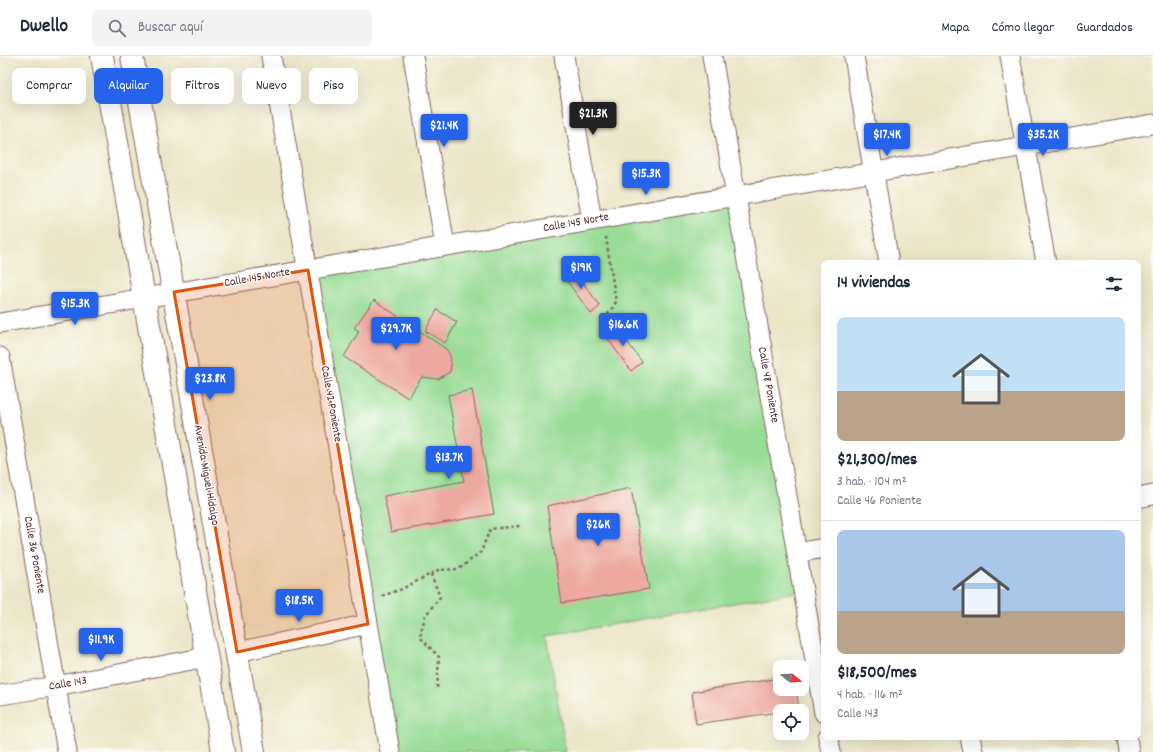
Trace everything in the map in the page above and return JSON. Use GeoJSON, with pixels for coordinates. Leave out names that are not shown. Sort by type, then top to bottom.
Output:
{"type":"FeatureCollection","features":[{"type":"Feature","properties":{"kind":"main road"},"geometry":{"type":"LineString","coordinates":[[102,56],[223,752]]}},
{"type":"Feature","properties":{"kind":"main road","name":"Avenida Miguel Hidalgo"},"geometry":{"type":"LineString","coordinates":[[132,56],[254,752]]}},
{"type":"Feature","properties":{"kind":"street","name":"Calle 42 Poniente"},"geometry":{"type":"LineString","coordinates":[[271,56],[390,752]]}},
{"type":"Feature","properties":{"kind":"street"},"geometry":{"type":"LineString","coordinates":[[413,56],[445,246]]}},
{"type":"Feature","properties":{"kind":"street"},"geometry":{"type":"LineString","coordinates":[[564,56],[598,220]]}},
{"type":"Feature","properties":{"kind":"street","name":"Calle 48 Poniente"},"geometry":{"type":"LineString","coordinates":[[712,56],[821,696]]}},
{"type":"Feature","properties":{"kind":"street"},"geometry":{"type":"LineString","coordinates":[[854,56],[889,260]]}},
{"type":"Feature","properties":{"kind":"street"},"geometry":{"type":"LineString","coordinates":[[1010,56],[1045,260]]}},
{"type":"Feature","properties":{"kind":"street","name":"Calle 145 Norte"},"geometry":{"type":"LineString","coordinates":[[0,323],[1153,124]]}},
{"type":"Feature","properties":{"kind":"street","name":"Calle 36 Poniente"},"geometry":{"type":"LineString","coordinates":[[0,357],[67,752]]}},
{"type":"Feature","properties":{"kind":"street"},"geometry":{"type":"LineString","coordinates":[[1141,497],[1153,495]]}},
{"type":"Feature","properties":{"kind":"street"},"geometry":{"type":"LineString","coordinates":[[796,553],[821,549]]}},
{"type":"Feature","properties":{"kind":"street"},"geometry":{"type":"LineString","coordinates":[[237,652],[368,624]]}},
{"type":"Feature","properties":{"kind":"street","name":"Calle 143"},"geometry":{"type":"LineString","coordinates":[[0,695],[56,686],[207,657]]}},
{"type":"Feature","properties":{"kind":"street"},"geometry":{"type":"LineString","coordinates":[[829,740],[831,752]]}},
{"type":"Feature","properties":{"kind":"street"},"geometry":{"type":"LineString","coordinates":[[971,740],[973,752]]}},
{"type":"Feature","properties":{"kind":"street"},"geometry":{"type":"LineString","coordinates":[[1127,740],[1129,752]]}},
{"type":"Feature","properties":{"kind":"path"},"geometry":{"type":"LineString","coordinates":[[598,220],[616,302],[610,312],[602,318]]}},
{"type":"Feature","properties":{"kind":"path"},"geometry":{"type":"LineString","coordinates":[[364,601],[402,589],[438,570],[460,569],[481,552],[490,529],[520,526]]}},
{"type":"Feature","properties":{"kind":"path"},"geometry":{"type":"LineString","coordinates":[[430,574],[440,597],[425,616],[420,637],[439,658],[437,690]]}},
{"type":"Feature","properties":{"kind":"highlighted area"},"geometry":{"type":"Polygon","coordinates":[[[308,270],[368,624],[237,652],[174,292],[308,270]]]}},
{"type":"Feature","properties":{"kind":"green space"},"geometry":{"type":"Polygon","coordinates":[[[731,202],[797,592],[547,636],[566,752],[396,752],[315,276],[731,202]]]}},
{"type":"Feature","properties":{"kind":"building"},"geometry":{"type":"Polygon","coordinates":[[[572,267],[600,306],[591,314],[562,274],[572,267]]]}},
{"type":"Feature","properties":{"kind":"building"},"geometry":{"type":"Polygon","coordinates":[[[374,300],[446,349],[450,355],[450,372],[438,379],[422,377],[408,398],[344,357],[359,331],[354,328],[374,300]]]}},
{"type":"Feature","properties":{"kind":"building"},"geometry":{"type":"Polygon","coordinates":[[[437,310],[457,322],[445,343],[425,331],[437,310]]]}},
{"type":"Feature","properties":{"kind":"building"},"geometry":{"type":"Polygon","coordinates":[[[614,324],[642,362],[631,371],[603,332],[614,324]]]}},
{"type":"Feature","properties":{"kind":"building"},"geometry":{"type":"Polygon","coordinates":[[[472,390],[494,514],[391,532],[384,496],[464,481],[448,395],[472,390]]]}},
{"type":"Feature","properties":{"kind":"building"},"geometry":{"type":"Polygon","coordinates":[[[631,488],[649,589],[562,603],[547,506],[631,488]]]}},
{"type":"Feature","properties":{"kind":"building"},"geometry":{"type":"Polygon","coordinates":[[[773,679],[773,696],[797,696],[798,704],[773,704],[773,713],[696,724],[692,692],[773,679]]]}}]}
